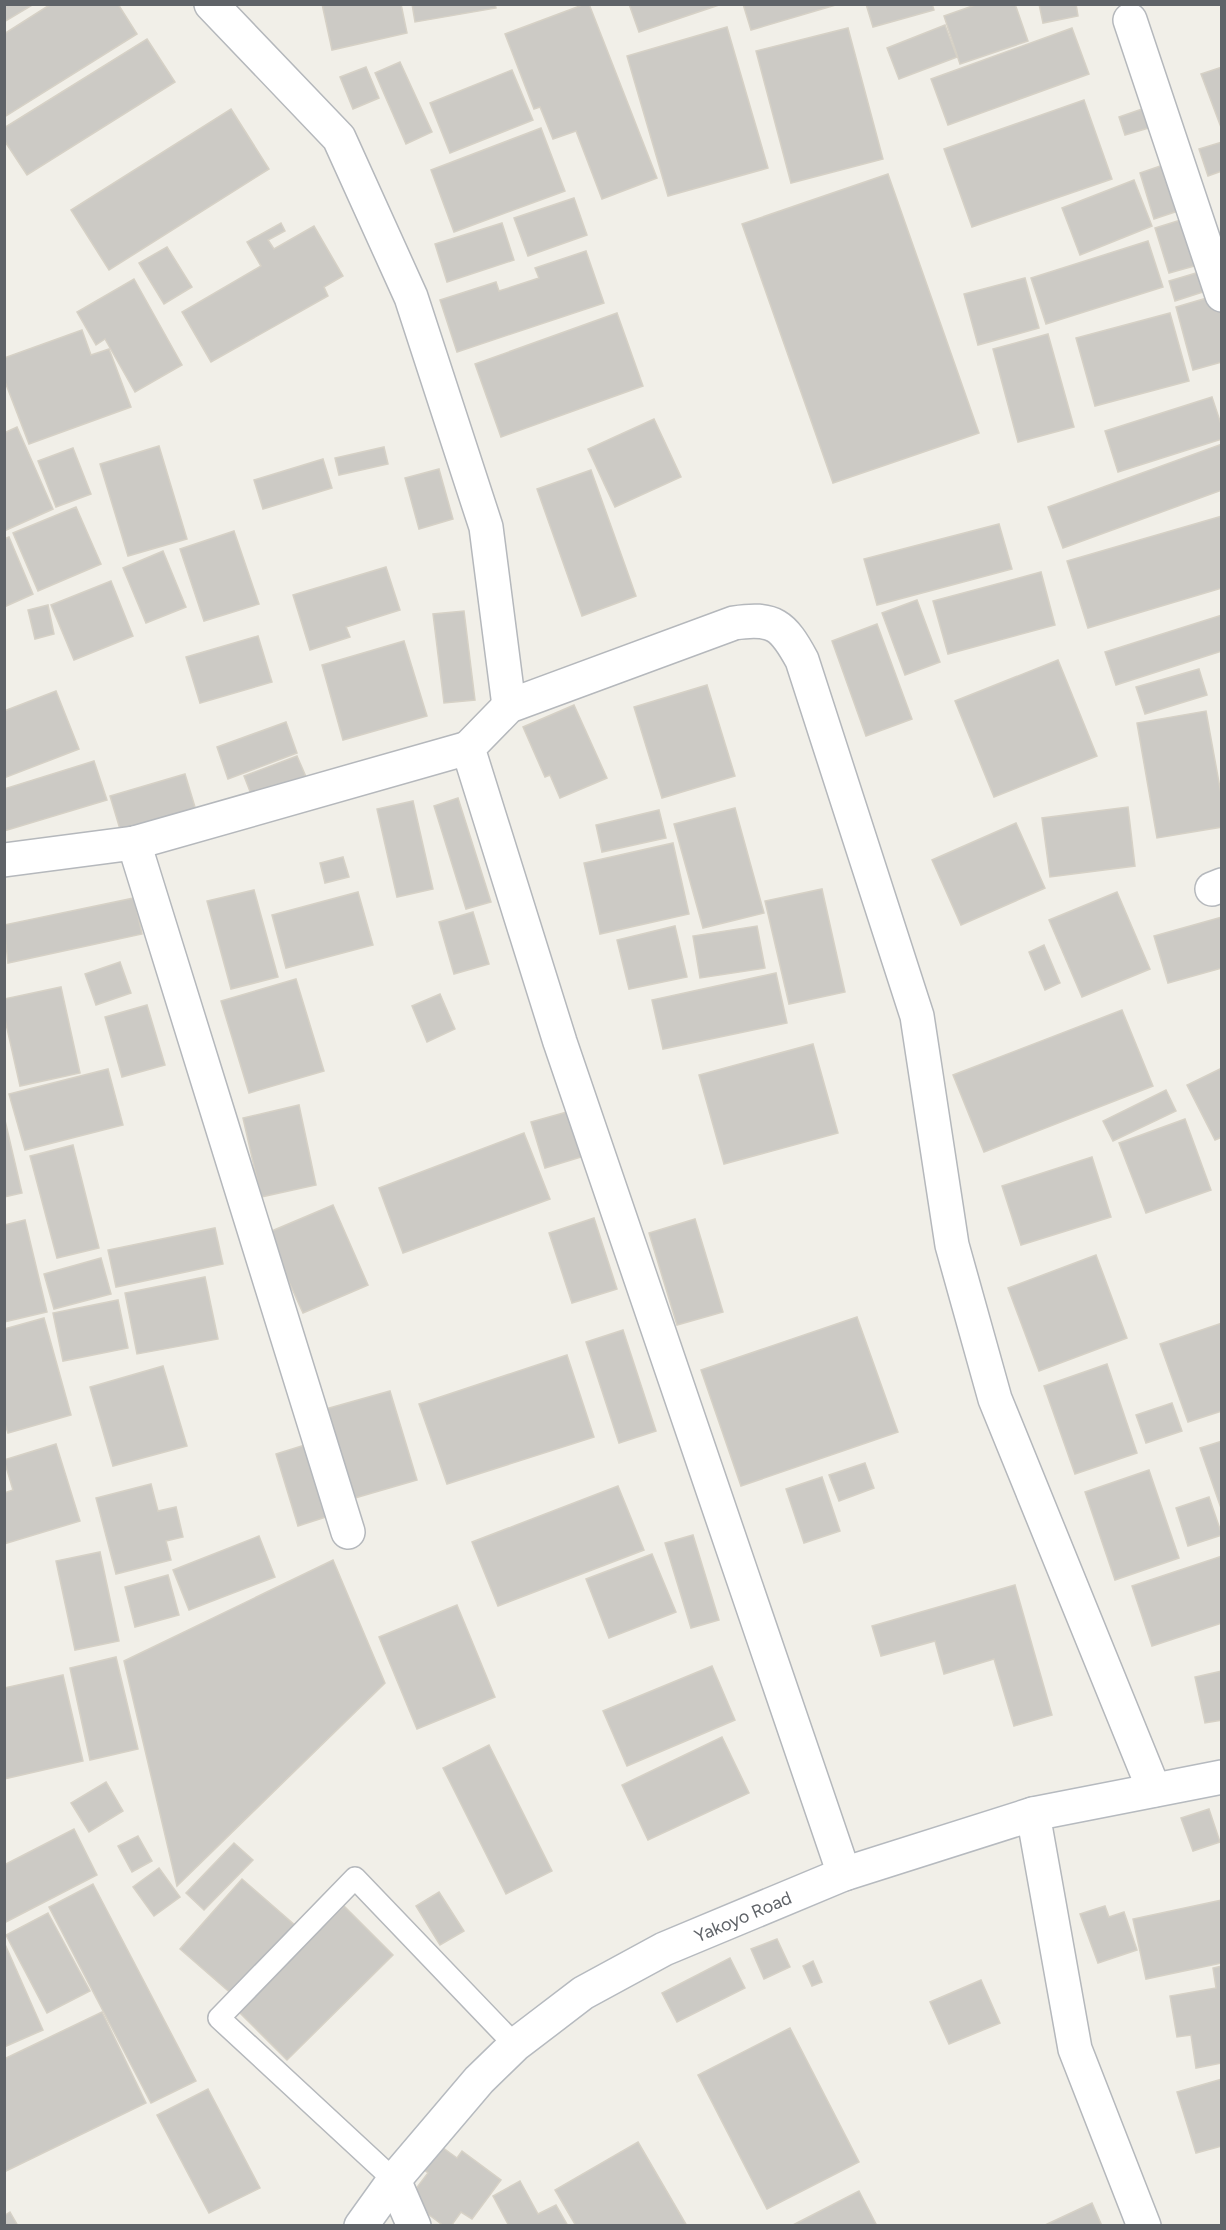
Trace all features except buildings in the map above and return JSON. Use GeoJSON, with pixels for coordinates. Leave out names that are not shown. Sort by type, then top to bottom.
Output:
{"type":"FeatureCollection","features":[{"type":"Feature","properties":{"kind":"street"},"geometry":{"type":"LineString","coordinates":[[211,4],[339,138],[411,297],[486,526],[509,706]]}},
{"type":"Feature","properties":{"kind":"street"},"geometry":{"type":"LineString","coordinates":[[1130,20],[1221,296]]}},
{"type":"Feature","properties":{"kind":"street"},"geometry":{"type":"LineString","coordinates":[[4,860],[134,843],[468,748],[509,706],[734,623],[761,619],[788,634],[802,660],[917,1016],[952,1245],[995,1399],[1154,1790]]}},
{"type":"Feature","properties":{"kind":"street"},"geometry":{"type":"LineString","coordinates":[[468,748],[564,1053],[844,1874]]}},
{"type":"Feature","properties":{"kind":"street"},"geometry":{"type":"LineString","coordinates":[[134,843],[348,1532]]}},
{"type":"Feature","properties":{"kind":"street","name":"Yakoyo Road"},"geometry":{"type":"LineString","coordinates":[[361,2226],[394,2181],[480,2080],[515,2045],[583,1993],[664,1949],[844,1874],[1034,1814],[1221,1777]]}},
{"type":"Feature","properties":{"kind":"street"},"geometry":{"type":"LineString","coordinates":[[1034,1814],[1074,2049],[1144,2226]]}},
{"type":"Feature","properties":{"kind":"street"},"geometry":{"type":"LineString","coordinates":[[394,2181],[414,2226]]}},
{"type":"Feature","properties":{"kind":"lane"},"geometry":{"type":"LineString","coordinates":[[394,2181],[219,2018],[355,1878],[515,2045]]}}]}
